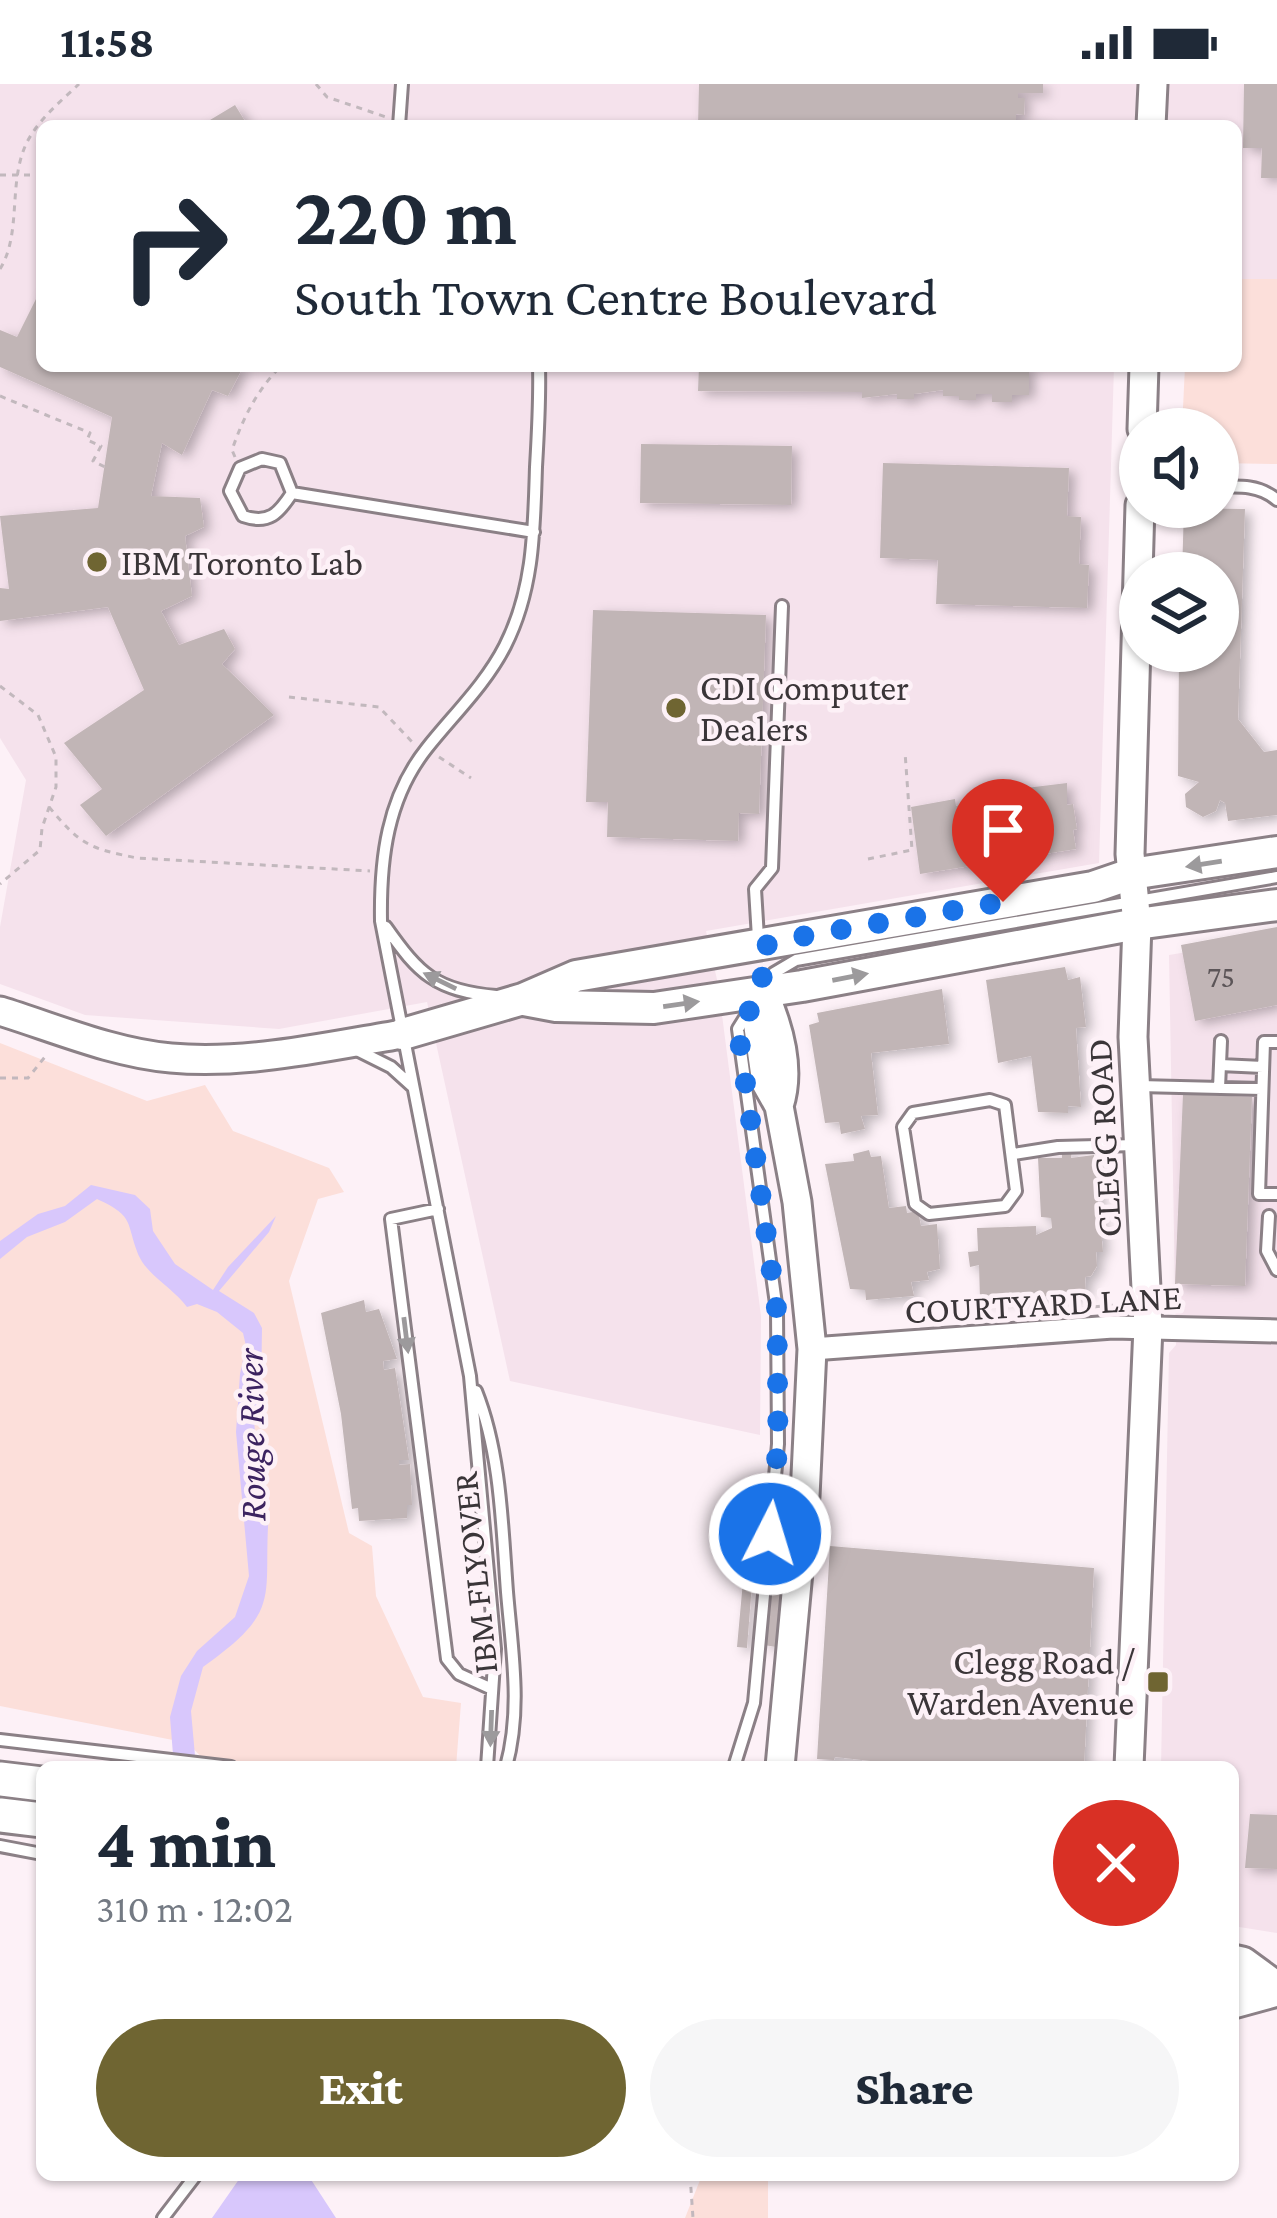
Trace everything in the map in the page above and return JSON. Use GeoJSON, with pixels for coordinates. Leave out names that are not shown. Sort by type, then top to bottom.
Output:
{"type":"FeatureCollection","features":[{"type":"Feature","properties":{"kind":"main road"},"geometry":{"type":"LineString","coordinates":[[523,999],[556,1006],[625,1007],[802,986],[1134,899],[1277,851]]}},
{"type":"Feature","properties":{"kind":"main road"},"geometry":{"type":"LineString","coordinates":[[403,1034],[523,999],[576,976],[1093,886],[1134,899],[1277,905]]}},
{"type":"Feature","properties":{"kind":"main road"},"geometry":{"type":"LineString","coordinates":[[760,947],[763,989]]}},
{"type":"Feature","properties":{"kind":"main road"},"geometry":{"type":"LineString","coordinates":[[616,968],[616,988],[625,1007]]}},
{"type":"Feature","properties":{"kind":"main road"},"geometry":{"type":"LineString","coordinates":[[0,1779],[36,1783]]}},
{"type":"Feature","properties":{"kind":"main road"},"geometry":{"type":"LineString","coordinates":[[0,1815],[36,1819]]}},
{"type":"Feature","properties":{"kind":"main road"},"geometry":{"type":"LineString","coordinates":[[1239,1963],[1277,1989]]}},
{"type":"Feature","properties":{"kind":"main road"},"geometry":{"type":"LineString","coordinates":[[1239,1998],[1277,1989]]}},
{"type":"Feature","properties":{"kind":"street"},"geometry":{"type":"LineString","coordinates":[[1151,120],[1153,84]]}},
{"type":"Feature","properties":{"kind":"street"},"geometry":{"type":"LineString","coordinates":[[1143,408],[1144,372]]}},
{"type":"Feature","properties":{"kind":"street","name":"CLEGG ROAD"},"geometry":{"type":"LineString","coordinates":[[1129,1761],[1148,1327],[1133,1037],[1140,528]]}},
{"type":"Feature","properties":{"kind":"street"},"geometry":{"type":"LineString","coordinates":[[763,989],[758,1027],[763,1065],[766,1084],[779,1106],[797,1202],[812,1348],[805,1496],[781,1761]]}},
{"type":"Feature","properties":{"kind":"street"},"geometry":{"type":"LineString","coordinates":[[0,1011],[171,1058],[286,1053],[403,1034]]}},
{"type":"Feature","properties":{"kind":"street","name":"COURTYARD LANE"},"geometry":{"type":"LineString","coordinates":[[812,1348],[1148,1327],[1277,1331]]}},
{"type":"Feature","properties":{"kind":"lane"},"geometry":{"type":"LineString","coordinates":[[399,120],[402,84]]}},
{"type":"Feature","properties":{"kind":"lane"},"geometry":{"type":"LineString","coordinates":[[487,1761],[495,1649],[470,1376],[381,921],[380,872],[398,797],[424,751],[472,698],[504,647],[530,576],[539,372]]}},
{"type":"Feature","properties":{"kind":"lane"},"geometry":{"type":"LineString","coordinates":[[262,459],[280,463],[292,493],[278,515],[257,521],[243,516],[230,491],[240,468],[262,459]]}},
{"type":"Feature","properties":{"kind":"lane"},"geometry":{"type":"LineString","coordinates":[[1239,486],[1269,492],[1277,500]]}},
{"type":"Feature","properties":{"kind":"lane"},"geometry":{"type":"LineString","coordinates":[[292,493],[534,532]]}},
{"type":"Feature","properties":{"kind":"lane"},"geometry":{"type":"LineString","coordinates":[[760,947],[755,889],[772,868],[782,606]]}},
{"type":"Feature","properties":{"kind":"lane"},"geometry":{"type":"LineString","coordinates":[[1134,899],[1277,877]]}},
{"type":"Feature","properties":{"kind":"lane"},"geometry":{"type":"LineString","coordinates":[[381,921],[416,969],[469,994],[523,999]]}},
{"type":"Feature","properties":{"kind":"lane"},"geometry":{"type":"LineString","coordinates":[[736,1761],[754,1702],[778,1444],[777,1312],[738,1029],[763,989]]}},
{"type":"Feature","properties":{"kind":"lane"},"geometry":{"type":"LineString","coordinates":[[1219,1088],[1221,1041]]}},
{"type":"Feature","properties":{"kind":"lane"},"geometry":{"type":"LineString","coordinates":[[1277,1042],[1264,1042],[1259,1194],[1277,1194]]}},
{"type":"Feature","properties":{"kind":"lane"},"geometry":{"type":"LineString","coordinates":[[344,1044],[391,1067],[414,1088]]}},
{"type":"Feature","properties":{"kind":"lane"},"geometry":{"type":"LineString","coordinates":[[1220,1065],[1263,1067]]}},
{"type":"Feature","properties":{"kind":"lane"},"geometry":{"type":"LineString","coordinates":[[1136,1085],[1262,1089]]}},
{"type":"Feature","properties":{"kind":"lane"},"geometry":{"type":"LineString","coordinates":[[990,1100],[1005,1105],[1014,1154],[1016,1191],[1005,1206],[929,1214],[915,1204],[903,1127],[913,1114],[990,1100]]}},
{"type":"Feature","properties":{"kind":"lane"},"geometry":{"type":"LineString","coordinates":[[1014,1154],[1058,1147],[1139,1145]]}},
{"type":"Feature","properties":{"kind":"lane"},"geometry":{"type":"LineString","coordinates":[[439,1209],[391,1219],[447,1660],[459,1674],[492,1689]]}},
{"type":"Feature","properties":{"kind":"lane"},"geometry":{"type":"LineString","coordinates":[[1269,1216],[1267,1251],[1277,1270]]}},
{"type":"Feature","properties":{"kind":"lane","name":"IBM FLYOVER"},"geometry":{"type":"LineString","coordinates":[[470,1376],[486,1417],[494,1462],[510,1625],[516,1726],[507,1761]]}},
{"type":"Feature","properties":{"kind":"lane"},"geometry":{"type":"LineString","coordinates":[[0,1740],[185,1761]]}},
{"type":"Feature","properties":{"kind":"lane"},"geometry":{"type":"LineString","coordinates":[[0,1846],[36,1853]]}},
{"type":"Feature","properties":{"kind":"lane"},"geometry":{"type":"LineString","coordinates":[[163,2218],[191,2181]]}},
{"type":"Feature","properties":{"kind":"path"},"geometry":{"type":"LineString","coordinates":[[43,120],[79,84]]}},
{"type":"Feature","properties":{"kind":"path"},"geometry":{"type":"LineString","coordinates":[[316,84],[327,97],[391,120]]}},
{"type":"Feature","properties":{"kind":"path"},"geometry":{"type":"LineString","coordinates":[[0,269],[9,255],[17,176],[25,147],[36,130]]}},
{"type":"Feature","properties":{"kind":"path"},"geometry":{"type":"LineString","coordinates":[[0,175],[36,175]]}},
{"type":"Feature","properties":{"kind":"path"},"geometry":{"type":"LineString","coordinates":[[240,468],[232,450],[241,424],[275,372]]}},
{"type":"Feature","properties":{"kind":"path"},"geometry":{"type":"LineString","coordinates":[[0,396],[90,433],[87,440],[101,446],[93,461],[105,467]]}},
{"type":"Feature","properties":{"kind":"path"},"geometry":{"type":"LineString","coordinates":[[0,686],[38,716],[56,757],[56,787],[40,850],[0,884]]}},
{"type":"Feature","properties":{"kind":"path"},"geometry":{"type":"LineString","coordinates":[[289,698],[379,707],[424,751],[451,762],[470,778]]}},
{"type":"Feature","properties":{"kind":"path"},"geometry":{"type":"LineString","coordinates":[[868,859],[912,850],[905,752]]}},
{"type":"Feature","properties":{"kind":"path"},"geometry":{"type":"LineString","coordinates":[[49,807],[79,842],[108,852],[380,872]]}},
{"type":"Feature","properties":{"kind":"path"},"geometry":{"type":"LineString","coordinates":[[0,1078],[28,1078],[59,1029]]}},
{"type":"Feature","properties":{"kind":"path"},"geometry":{"type":"LineString","coordinates":[[691,2181],[694,2218]]}},
{"type":"Feature","properties":{"kind":"shaded area"},"geometry":{"type":"Polygon","coordinates":[[[0,84],[1277,84],[1277,279],[1242,279],[1242,120],[36,120],[36,372],[1114,372],[1099,863],[706,931],[718,984],[761,1316],[760,1435],[510,1381],[427,1002],[279,1029],[85,1015],[0,984],[0,927],[26,780],[0,738],[0,84]]]}},
{"type":"Feature","properties":{"kind":"shaded area"},"geometry":{"type":"Polygon","coordinates":[[[1242,279],[1277,279],[1277,464],[1239,463],[1239,408],[1183,408],[1185,372],[1242,372],[1242,279]]]}},
{"type":"Feature","properties":{"kind":"shaded area"},"geometry":{"type":"Polygon","coordinates":[[[1277,937],[1277,1933],[1239,1927],[1239,1761],[1161,1761],[1169,1353],[1176,1345],[1169,955],[1277,937]]]}},
{"type":"Feature","properties":{"kind":"shaded area"},"geometry":{"type":"Polygon","coordinates":[[[0,1043],[147,1101],[205,1085],[233,1131],[329,1168],[344,1192],[318,1199],[289,1281],[349,1533],[372,1546],[376,1596],[423,1697],[461,1703],[456,1761],[205,1761],[188,1743],[0,1706],[0,1043]]]}},
{"type":"Feature","properties":{"kind":"shaded area"},"geometry":{"type":"Polygon","coordinates":[[[700,2181],[768,2181],[768,2218],[685,2218],[700,2181]]]}},
{"type":"Feature","properties":{"kind":"water","name":"Rouge River"},"geometry":{"type":"Polygon","coordinates":[[[91,1185],[135,1195],[150,1209],[153,1231],[175,1264],[213,1290],[276,1216],[269,1232],[219,1291],[254,1313],[262,1328],[261,1393],[254,1420],[259,1482],[249,1512],[253,1516],[265,1507],[269,1511],[267,1583],[258,1615],[247,1630],[203,1667],[191,1711],[195,1761],[174,1761],[170,1717],[181,1676],[197,1651],[235,1617],[249,1576],[236,1432],[246,1346],[243,1333],[217,1312],[197,1304],[187,1307],[149,1271],[124,1217],[97,1199],[65,1222],[27,1237],[0,1259],[0,1241],[38,1214],[65,1206],[91,1185]]]}},
{"type":"Feature","properties":{"kind":"water"},"geometry":{"type":"Polygon","coordinates":[[[238,2181],[312,2181],[336,2218],[212,2218],[238,2181]]]}},
{"type":"Feature","properties":{"kind":"building"},"geometry":{"type":"Polygon","coordinates":[[[699,84],[1043,84],[1043,93],[1018,93],[1018,98],[1025,98],[1024,115],[1016,114],[1016,120],[698,120],[699,84]]]}},
{"type":"Feature","properties":{"kind":"building"},"geometry":{"type":"Polygon","coordinates":[[[1244,84],[1277,84],[1277,178],[1261,178],[1262,148],[1243,148],[1244,84]]]}},
{"type":"Feature","properties":{"kind":"building"},"geometry":{"type":"Polygon","coordinates":[[[235,105],[244,120],[210,120],[235,105]]]}},
{"type":"Feature","properties":{"kind":"building","name":"IBM Toronto Lab"},"geometry":{"type":"Polygon","coordinates":[[[36,299],[36,372],[240,372],[228,396],[212,390],[182,455],[162,443],[151,496],[200,498],[204,527],[185,536],[192,596],[161,611],[179,645],[224,629],[235,649],[222,664],[274,715],[106,836],[80,805],[102,789],[64,743],[144,690],[108,607],[0,621],[0,588],[9,589],[0,516],[98,508],[112,417],[0,367],[0,330],[17,337],[36,299]]]}},
{"type":"Feature","properties":{"kind":"building"},"geometry":{"type":"Polygon","coordinates":[[[699,372],[1029,372],[1029,395],[1012,395],[1012,402],[992,402],[992,394],[959,400],[959,396],[943,396],[943,390],[914,394],[914,399],[897,399],[897,394],[862,398],[862,392],[698,391],[699,372]]]}},
{"type":"Feature","properties":{"kind":"building"},"geometry":{"type":"Polygon","coordinates":[[[641,444],[792,446],[791,505],[640,503],[641,444]]]}},
{"type":"Feature","properties":{"kind":"building"},"geometry":{"type":"Polygon","coordinates":[[[883,463],[1069,468],[1067,516],[1081,517],[1079,564],[1089,565],[1087,608],[936,604],[938,560],[880,558],[883,463]]]}},
{"type":"Feature","properties":{"kind":"building"},"geometry":{"type":"Polygon","coordinates":[[[1239,509],[1245,509],[1238,719],[1264,752],[1277,750],[1277,815],[1228,821],[1225,803],[1220,800],[1216,811],[1203,817],[1186,807],[1185,794],[1199,782],[1178,776],[1179,672],[1239,672],[1239,552],[1183,552],[1183,528],[1239,528],[1239,509]]]}},
{"type":"Feature","properties":{"kind":"building","name":"CDI Computer Dealers"},"geometry":{"type":"Polygon","coordinates":[[[593,610],[766,615],[759,814],[739,813],[738,841],[607,837],[608,802],[586,802],[593,610]]]}},
{"type":"Feature","properties":{"kind":"building"},"geometry":{"type":"Polygon","coordinates":[[[1067,783],[1067,805],[1073,804],[1077,829],[1073,830],[1076,849],[920,874],[911,807],[955,799],[956,806],[966,804],[965,798],[1014,789],[1015,795],[1027,793],[1026,788],[1067,783]]]}},
{"type":"Feature","properties":{"kind":"building"},"geometry":{"type":"Polygon","coordinates":[[[1277,927],[1277,1005],[1195,1021],[1181,945],[1277,927]]]}},
{"type":"Feature","properties":{"kind":"building"},"geometry":{"type":"Polygon","coordinates":[[[1065,967],[1068,980],[1080,977],[1086,1027],[1076,1028],[1081,1107],[1068,1106],[1068,1113],[1038,1112],[1031,1056],[998,1063],[986,980],[1065,967]]]}},
{"type":"Feature","properties":{"kind":"building"},"geometry":{"type":"Polygon","coordinates":[[[942,989],[949,1044],[871,1053],[878,1115],[861,1116],[865,1129],[841,1134],[839,1122],[825,1123],[809,1025],[819,1022],[817,1013],[942,989]]]}},
{"type":"Feature","properties":{"kind":"building"},"geometry":{"type":"Polygon","coordinates":[[[1183,1094],[1252,1097],[1245,1286],[1175,1284],[1183,1094]]]}},
{"type":"Feature","properties":{"kind":"building"},"geometry":{"type":"Polygon","coordinates":[[[869,1150],[871,1157],[881,1156],[889,1208],[906,1206],[907,1213],[918,1211],[921,1226],[937,1224],[940,1269],[927,1272],[929,1280],[911,1282],[914,1296],[866,1300],[865,1290],[850,1289],[825,1164],[854,1161],[853,1154],[869,1150]]]}},
{"type":"Feature","properties":{"kind":"building"},"geometry":{"type":"Polygon","coordinates":[[[1062,1150],[1072,1150],[1071,1158],[1094,1155],[1103,1252],[1096,1252],[1097,1266],[1085,1277],[1086,1294],[980,1300],[979,1265],[970,1267],[968,1252],[978,1251],[977,1228],[1036,1226],[1036,1235],[1052,1228],[1051,1218],[1041,1217],[1038,1158],[1062,1158],[1062,1150]]]}},
{"type":"Feature","properties":{"kind":"building"},"geometry":{"type":"Polygon","coordinates":[[[364,1300],[366,1312],[379,1309],[397,1359],[383,1361],[384,1370],[395,1368],[409,1460],[399,1460],[399,1465],[410,1464],[412,1505],[407,1505],[407,1518],[359,1521],[358,1508],[352,1509],[341,1414],[321,1313],[364,1300]]]}},
{"type":"Feature","properties":{"kind":"building"},"geometry":{"type":"Polygon","coordinates":[[[830,1546],[1094,1568],[1084,1761],[817,1759],[830,1546]]]}},
{"type":"Feature","properties":{"kind":"building"},"geometry":{"type":"Polygon","coordinates":[[[744,1570],[753,1571],[747,1648],[737,1647],[744,1570]]]}},
{"type":"Feature","properties":{"kind":"building"},"geometry":{"type":"Polygon","coordinates":[[[770,1573],[783,1574],[776,1647],[764,1645],[770,1573]]]}},
{"type":"Feature","properties":{"kind":"building"},"geometry":{"type":"Polygon","coordinates":[[[1250,1814],[1277,1815],[1277,1869],[1245,1868],[1250,1814]]]}},
{"type":"Feature","properties":{"kind":"place","name":"IBM Toronto Lab"},"geometry":{"type":"Point","coordinates":[97,562]}},
{"type":"Feature","properties":{"kind":"place","name":"CDI Computer Dealers"},"geometry":{"type":"Point","coordinates":[676,708]}},
{"type":"Feature","properties":{"kind":"place","name":"Clegg Road / Warden Avenue"},"geometry":{"type":"Point","coordinates":[1158,1682]}},
{"type":"Feature","properties":{"kind":"route"},"geometry":{"type":"LineString","coordinates":[[770,1534],[778,1444],[777,1312],[738,1029],[763,989],[760,947],[1003,902]]}}]}
